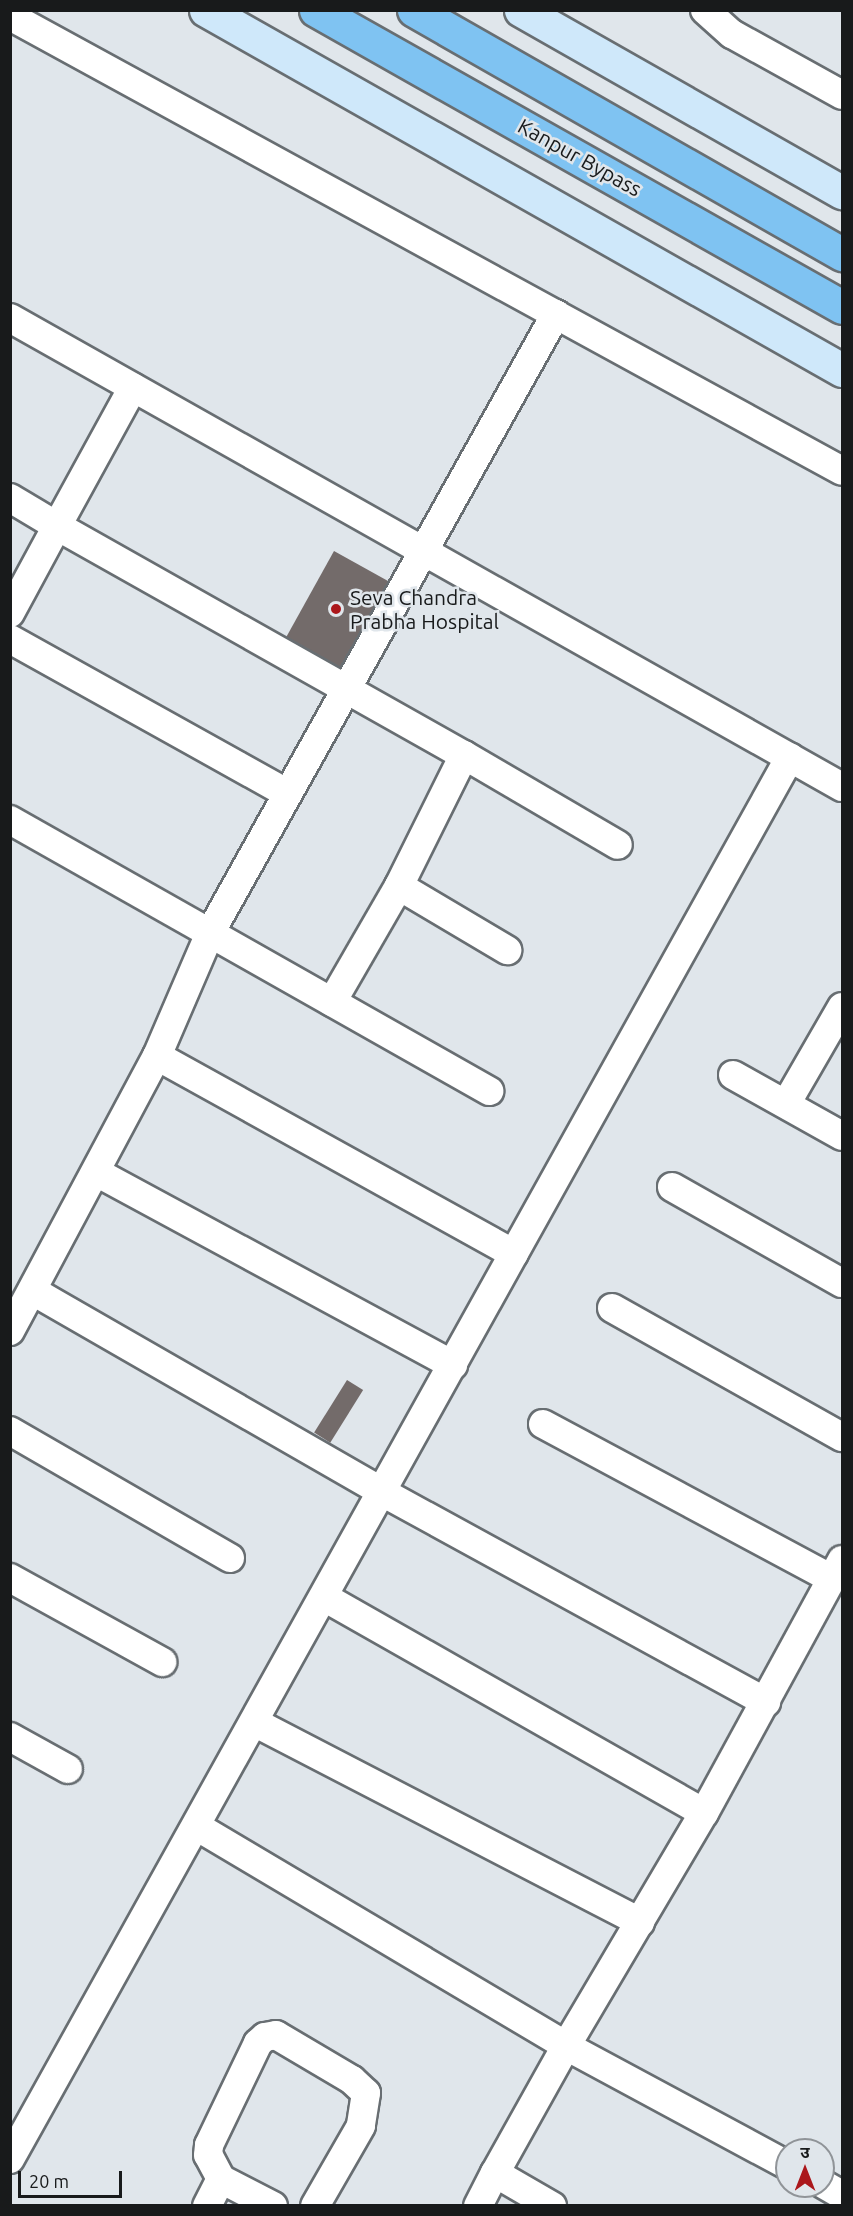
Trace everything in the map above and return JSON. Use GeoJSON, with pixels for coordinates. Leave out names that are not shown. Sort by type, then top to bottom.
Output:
{"type":"FeatureCollection","features":[{"type":"Feature","properties":{"kind":"highway","name":"Kanpur Bypass"},"geometry":{"type":"LineString","coordinates":[[316,10],[843,307]]}},
{"type":"Feature","properties":{"kind":"highway"},"geometry":{"type":"LineString","coordinates":[[414,10],[843,254]]}},
{"type":"Feature","properties":{"kind":"main road"},"geometry":{"type":"LineString","coordinates":[[206,10],[843,370]]}},
{"type":"Feature","properties":{"kind":"main road"},"geometry":{"type":"LineString","coordinates":[[521,10],[843,192]]}},
{"type":"Feature","properties":{"kind":"street"},"geometry":{"type":"LineString","coordinates":[[705,10],[732,34],[843,95]]}},
{"type":"Feature","properties":{"kind":"street"},"geometry":{"type":"LineString","coordinates":[[10,16],[843,471]]}},
{"type":"Feature","properties":{"kind":"street"},"geometry":{"type":"LineString","coordinates":[[10,1331],[157,1056],[210,933],[287,793],[426,552],[556,314]]}},
{"type":"Feature","properties":{"kind":"street"},"geometry":{"type":"LineString","coordinates":[[10,318],[843,788]]}},
{"type":"Feature","properties":{"kind":"street"},"geometry":{"type":"LineString","coordinates":[[10,613],[133,387]]}},
{"type":"Feature","properties":{"kind":"street"},"geometry":{"type":"LineString","coordinates":[[10,498],[465,755],[618,845]]}},
{"type":"Feature","properties":{"kind":"street"},"geometry":{"type":"LineString","coordinates":[[10,639],[287,793]]}},
{"type":"Feature","properties":{"kind":"street"},"geometry":{"type":"LineString","coordinates":[[332,1002],[399,886],[465,755]]}},
{"type":"Feature","properties":{"kind":"street"},"geometry":{"type":"LineString","coordinates":[[10,2159],[790,758]]}},
{"type":"Feature","properties":{"kind":"street"},"geometry":{"type":"LineString","coordinates":[[10,820],[489,1091]]}},
{"type":"Feature","properties":{"kind":"street"},"geometry":{"type":"LineString","coordinates":[[399,886],[507,950]]}},
{"type":"Feature","properties":{"kind":"street"},"geometry":{"type":"LineString","coordinates":[[786,1104],[843,1007]]}},
{"type":"Feature","properties":{"kind":"street"},"geometry":{"type":"LineString","coordinates":[[157,1056],[514,1254]]}},
{"type":"Feature","properties":{"kind":"street"},"geometry":{"type":"LineString","coordinates":[[733,1075],[843,1136]]}},
{"type":"Feature","properties":{"kind":"street"},"geometry":{"type":"LineString","coordinates":[[96,1172],[453,1365]]}},
{"type":"Feature","properties":{"kind":"street"},"geometry":{"type":"LineString","coordinates":[[672,1187],[841,1279]]}},
{"type":"Feature","properties":{"kind":"street"},"geometry":{"type":"LineString","coordinates":[[33,1291],[382,1492],[766,1702]]}},
{"type":"Feature","properties":{"kind":"street"},"geometry":{"type":"LineString","coordinates":[[612,1308],[843,1437]]}},
{"type":"Feature","properties":{"kind":"street"},"geometry":{"type":"LineString","coordinates":[[478,2205],[566,2046],[704,1813],[837,1570],[543,1424]]}},
{"type":"Feature","properties":{"kind":"street"},"geometry":{"type":"LineString","coordinates":[[10,1431],[230,1558]]}},
{"type":"Feature","properties":{"kind":"street"},"geometry":{"type":"LineString","coordinates":[[10,1578],[162,1662]]}},
{"type":"Feature","properties":{"kind":"street"},"geometry":{"type":"LineString","coordinates":[[324,1597],[704,1813]]}},
{"type":"Feature","properties":{"kind":"street"},"geometry":{"type":"LineString","coordinates":[[254,1722],[640,1922]]}},
{"type":"Feature","properties":{"kind":"street"},"geometry":{"type":"LineString","coordinates":[[10,1737],[68,1769]]}},
{"type":"Feature","properties":{"kind":"street"},"geometry":{"type":"LineString","coordinates":[[196,1826],[566,2046],[775,2159]]}},
{"type":"Feature","properties":{"kind":"street"},"geometry":{"type":"LineString","coordinates":[[273,2205],[221,2179],[208,2155],[209,2145],[258,2043],[265,2037],[276,2035],[352,2080],[366,2093],[361,2126],[315,2205]]}},
{"type":"Feature","properties":{"kind":"street"},"geometry":{"type":"LineString","coordinates":[[495,2173],[552,2205]]}},
{"type":"Feature","properties":{"kind":"street"},"geometry":{"type":"LineString","coordinates":[[207,2205],[221,2179]]}},
{"type":"Feature","properties":{"kind":"building"},"geometry":{"type":"Polygon","coordinates":[[[334,551],[395,585],[347,672],[286,638],[334,551]]]}},
{"type":"Feature","properties":{"kind":"building"},"geometry":{"type":"Polygon","coordinates":[[[347,1380],[363,1390],[330,1443],[314,1433],[347,1380]]]}},
{"type":"Feature","properties":{"kind":"place","name":"Seva Chandra Prabha Hospital"},"geometry":{"type":"Point","coordinates":[336,609]}}]}
